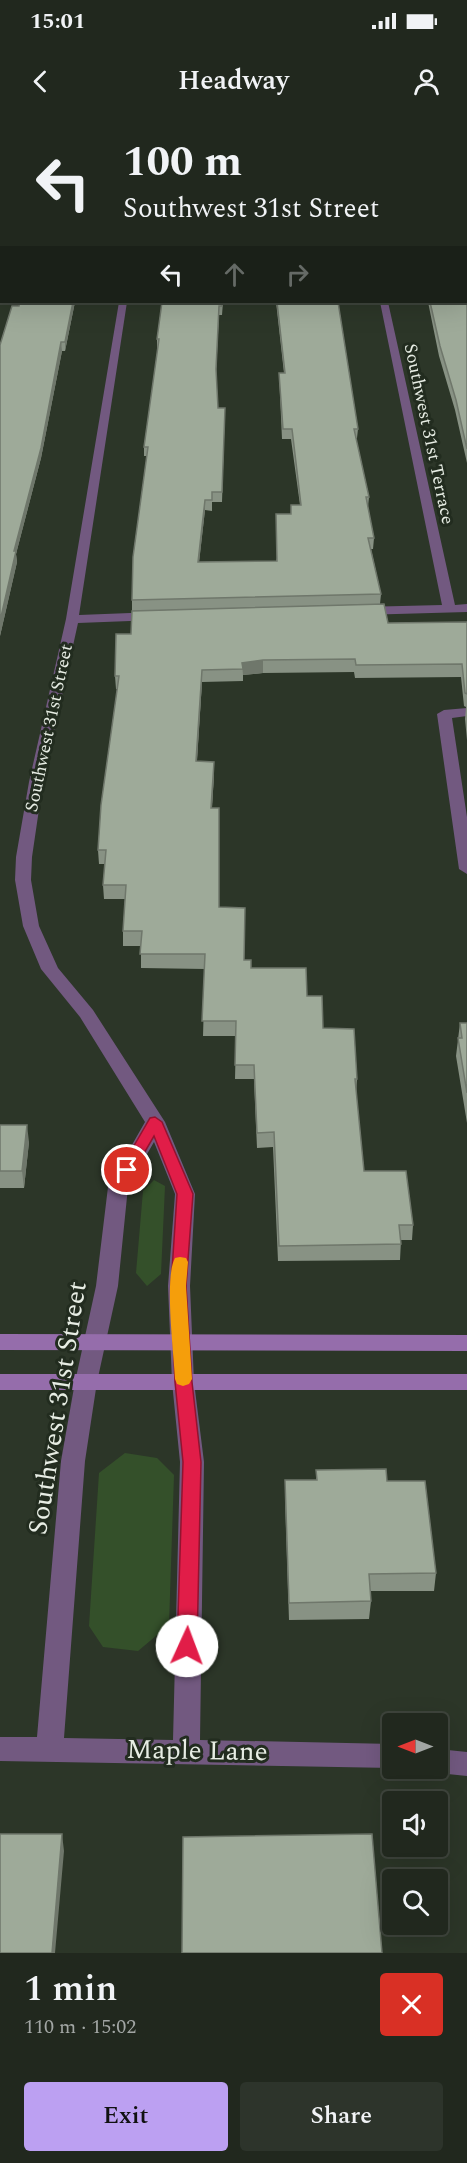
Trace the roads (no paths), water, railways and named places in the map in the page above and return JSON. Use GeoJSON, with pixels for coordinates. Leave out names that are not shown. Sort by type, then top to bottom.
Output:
{"type":"FeatureCollection","features":[{"type":"Feature","properties":{"kind":"main road"},"geometry":{"type":"LineString","coordinates":[[0,1342],[467,1343]]}},
{"type":"Feature","properties":{"kind":"main road"},"geometry":{"type":"LineString","coordinates":[[0,1382],[467,1382]]}},
{"type":"Feature","properties":{"kind":"street","name":"Southwest 31st Street"},"geometry":{"type":"LineString","coordinates":[[123,303],[72,619],[47,726],[24,857],[26,904],[31,926],[50,969],[87,1014],[155,1122],[185,1194],[178,1286],[183,1382],[192,1462],[186,1750]]}},
{"type":"Feature","properties":{"kind":"street","name":"Southwest 31st Terrace"},"geometry":{"type":"LineString","coordinates":[[384,303],[449,608]]}},
{"type":"Feature","properties":{"kind":"street"},"geometry":{"type":"LineString","coordinates":[[343,611],[467,608]]}},
{"type":"Feature","properties":{"kind":"street"},"geometry":{"type":"LineString","coordinates":[[72,619],[167,616]]}},
{"type":"Feature","properties":{"kind":"street"},"geometry":{"type":"LineString","coordinates":[[467,712],[444,714],[450,755],[462,803],[467,864]]}},
{"type":"Feature","properties":{"kind":"street"},"geometry":{"type":"LineString","coordinates":[[450,755],[467,755]]}},
{"type":"Feature","properties":{"kind":"street","name":"Southwest 31st Street"},"geometry":{"type":"LineString","coordinates":[[50,1748],[73,1461],[86,1382],[106,1286],[118,1187],[155,1122]]}},
{"type":"Feature","properties":{"kind":"street","name":"Maple Lane"},"geometry":{"type":"LineString","coordinates":[[0,1749],[186,1750],[382,1756]]}},
{"type":"Feature","properties":{"kind":"street"},"geometry":{"type":"LineString","coordinates":[[448,1762],[467,1764]]}}]}
